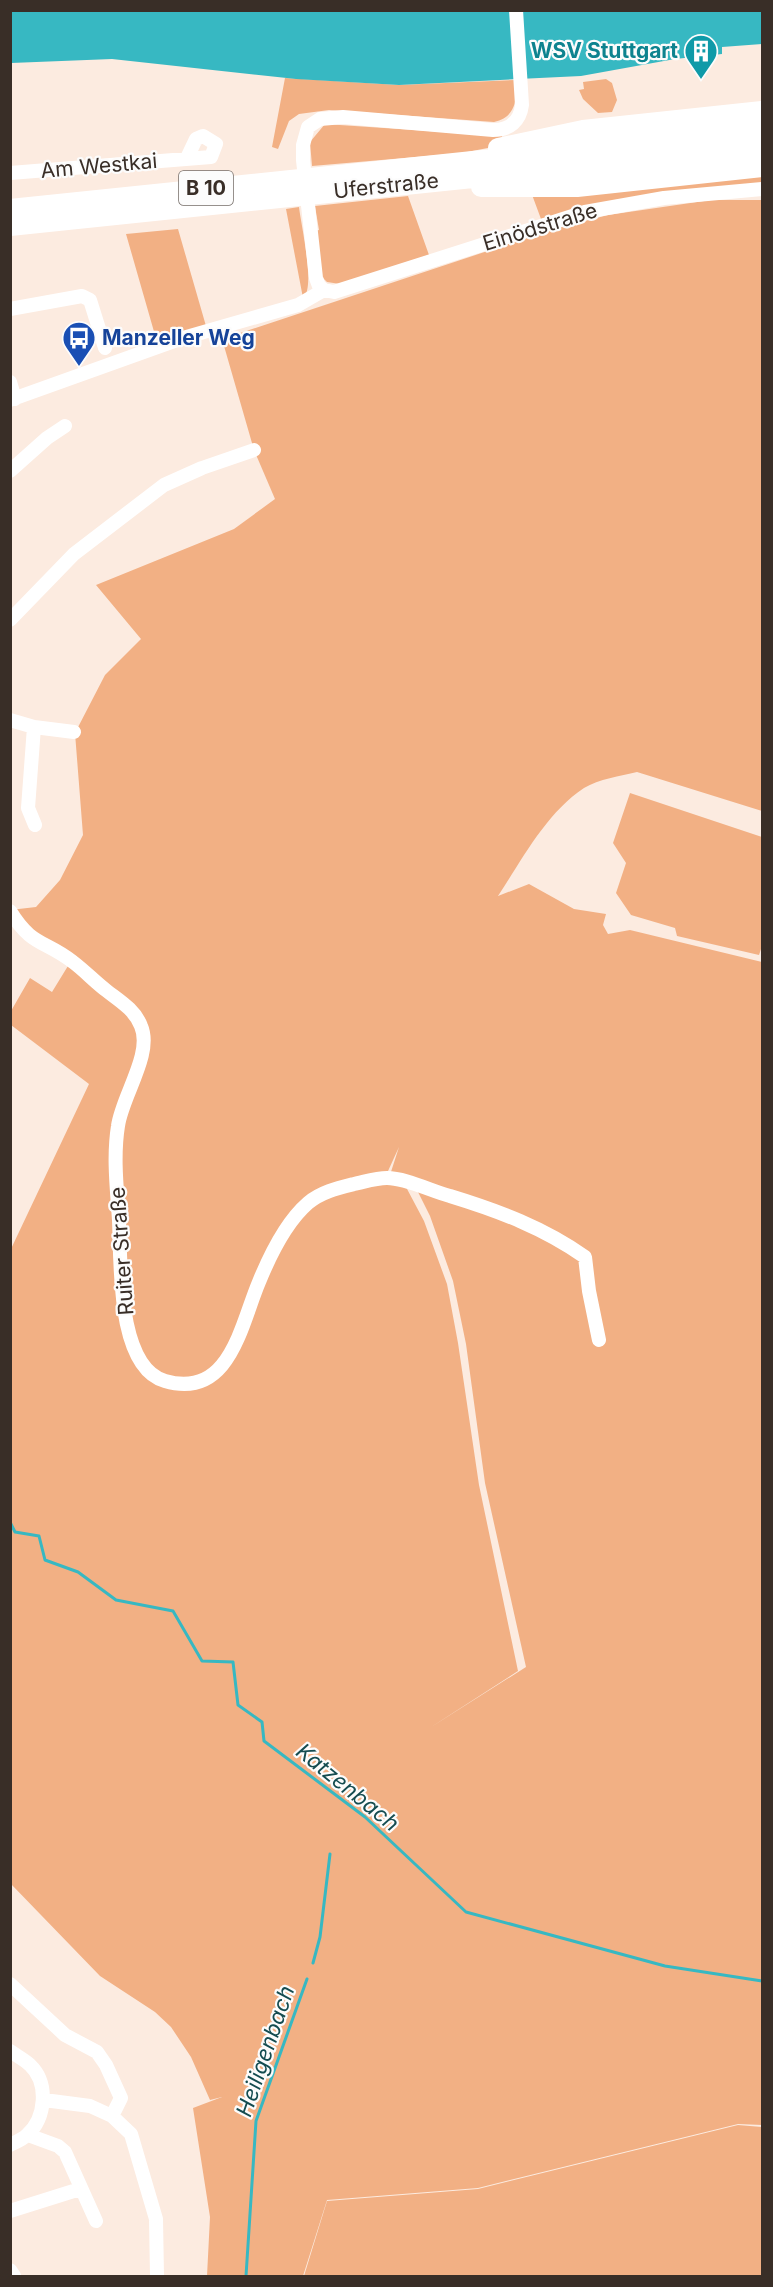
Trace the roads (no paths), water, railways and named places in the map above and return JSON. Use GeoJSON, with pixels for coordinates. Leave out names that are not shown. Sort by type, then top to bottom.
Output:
{"type":"FeatureCollection","features":[{"type":"Feature","properties":{"kind":"highway"},"geometry":{"type":"LineString","coordinates":[[403,169],[424,158],[484,152],[564,133],[762,111]]}},
{"type":"Feature","properties":{"kind":"highway","name":"Uferstraße"},"geometry":{"type":"LineString","coordinates":[[10,209],[762,131]]}},
{"type":"Feature","properties":{"kind":"highway","name":"Uferstraße"},"geometry":{"type":"LineString","coordinates":[[10,226],[762,148]]}},
{"type":"Feature","properties":{"kind":"highway"},"geometry":{"type":"LineString","coordinates":[[432,182],[452,188],[568,188],[762,167]]}},
{"type":"Feature","properties":{"kind":"street"},"geometry":{"type":"LineString","coordinates":[[10,382],[13,400],[183,338],[298,305],[324,290],[319,286],[316,278],[303,160],[305,133],[312,124],[320,119],[343,117],[503,129],[510,126],[519,116],[522,92],[516,10]]}},
{"type":"Feature","properties":{"kind":"street","name":"Am Westkai"},"geometry":{"type":"LineString","coordinates":[[10,173],[187,159]]}},
{"type":"Feature","properties":{"kind":"street","name":"Einödstraße"},"geometry":{"type":"LineString","coordinates":[[324,290],[334,292],[595,209],[664,198],[762,189]]}},
{"type":"Feature","properties":{"kind":"street"},"geometry":{"type":"LineString","coordinates":[[10,309],[82,296],[90,300],[105,348]]}},
{"type":"Feature","properties":{"kind":"street"},"geometry":{"type":"LineString","coordinates":[[10,471],[64,426]]}},
{"type":"Feature","properties":{"kind":"street"},"geometry":{"type":"LineString","coordinates":[[10,620],[74,554],[164,485],[202,468],[254,450]]}},
{"type":"Feature","properties":{"kind":"street"},"geometry":{"type":"LineString","coordinates":[[10,720],[34,728],[74,732]]}},
{"type":"Feature","properties":{"kind":"street"},"geometry":{"type":"LineString","coordinates":[[34,728],[28,808],[35,825]]}},
{"type":"Feature","properties":{"kind":"street","name":"Ruiter Straße"},"geometry":{"type":"LineString","coordinates":[[10,911],[21,928],[34,941],[71,961],[125,1004],[142,1028],[142,1056],[118,1126],[116,1168],[122,1298],[131,1339],[142,1363],[151,1373],[163,1381],[181,1384],[198,1382],[215,1373],[233,1351],[259,1281],[277,1246],[307,1204],[326,1192],[389,1178],[513,1217],[565,1243],[585,1257],[599,1340]]}},
{"type":"Feature","properties":{"kind":"street"},"geometry":{"type":"LineString","coordinates":[[10,1984],[65,2035],[97,2052],[106,2065],[121,2098],[112,2116]]}},
{"type":"Feature","properties":{"kind":"street"},"geometry":{"type":"LineString","coordinates":[[10,2051],[31,2066],[40,2079],[44,2100],[38,2118],[28,2135],[10,2145]]}},
{"type":"Feature","properties":{"kind":"street"},"geometry":{"type":"LineString","coordinates":[[44,2100],[90,2106],[112,2116],[131,2134],[156,2219],[157,2277]]}},
{"type":"Feature","properties":{"kind":"street"},"geometry":{"type":"LineString","coordinates":[[28,2135],[58,2146],[65,2152],[96,2221]]}},
{"type":"Feature","properties":{"kind":"street"},"geometry":{"type":"LineString","coordinates":[[10,2211],[80,2189]]}},
{"type":"Feature","properties":{"kind":"street"},"geometry":{"type":"LineString","coordinates":[[10,2270],[14,2277]]}},
{"type":"Feature","properties":{"kind":"water"},"geometry":{"type":"Polygon","coordinates":[[[762,10],[762,44],[722,47],[722,54],[675,59],[581,76],[399,85],[296,79],[112,59],[11,63],[10,11],[762,10]]]}},
{"type":"Feature","properties":{"kind":"waterway","name":"Katzenbach"},"geometry":{"type":"LineString","coordinates":[[10,1522],[15,1532],[39,1536],[45,1560],[78,1572],[116,1600],[173,1611],[202,1661],[233,1662],[238,1705],[262,1722],[264,1741],[365,1817],[466,1912],[665,1966],[762,1981]]}},
{"type":"Feature","properties":{"kind":"waterway","name":"Heiligenbach"},"geometry":{"type":"LineString","coordinates":[[313,1963],[320,1937],[330,1854]]}},
{"type":"Feature","properties":{"kind":"waterway","name":"Heiligenbach"},"geometry":{"type":"LineString","coordinates":[[246,2276],[256,2121],[307,1979]]}},
{"type":"Feature","properties":{"kind":"place","name":"WSV Stuttgart"},"geometry":{"type":"Point","coordinates":[701,80]}},
{"type":"Feature","properties":{"kind":"place","name":"Manzeller Weg"},"geometry":{"type":"Point","coordinates":[79,367]}}]}
